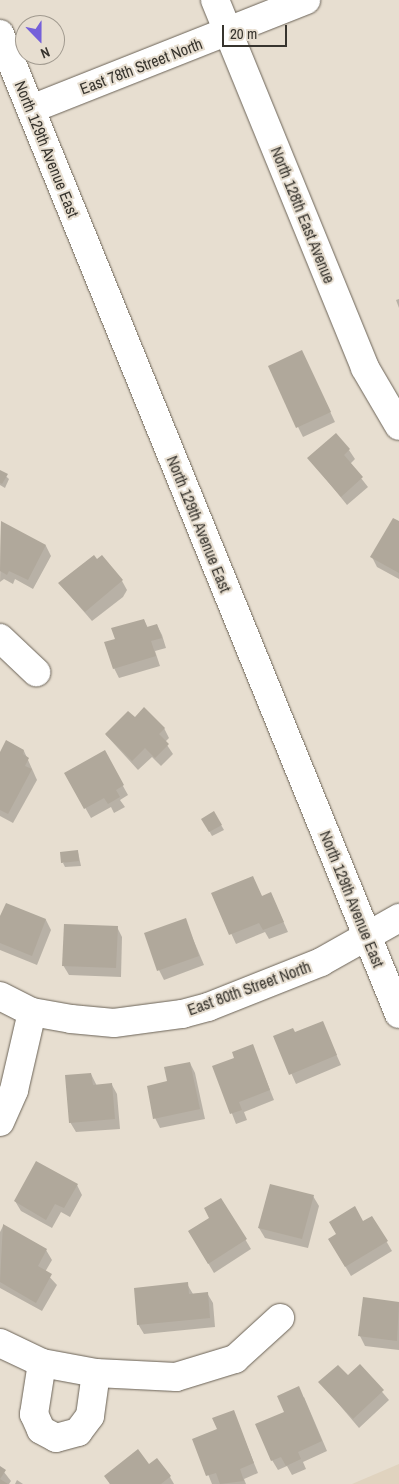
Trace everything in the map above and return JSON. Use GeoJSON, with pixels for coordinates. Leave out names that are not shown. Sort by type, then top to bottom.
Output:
{"type":"FeatureCollection","features":[{"type":"Feature","properties":{"kind":"street","name":"North 128th East Avenue"},"geometry":{"type":"LineString","coordinates":[[215,0],[365,368],[399,426]]}},
{"type":"Feature","properties":{"kind":"street","name":"East 78th Street North"},"geometry":{"type":"LineString","coordinates":[[31,109],[306,0]]}},
{"type":"Feature","properties":{"kind":"street","name":"North 129th Avenue East"},"geometry":{"type":"LineString","coordinates":[[0,34],[399,1014]]}},
{"type":"Feature","properties":{"kind":"street"},"geometry":{"type":"LineString","coordinates":[[0,638],[36,672]]}},
{"type":"Feature","properties":{"kind":"street"},"geometry":{"type":"LineString","coordinates":[[367,936],[399,918]]}},
{"type":"Feature","properties":{"kind":"street","name":"East 80th Street North"},"geometry":{"type":"LineString","coordinates":[[0,996],[32,1012],[114,1023],[182,1014],[208,1007],[321,962],[367,936]]}},
{"type":"Feature","properties":{"kind":"street"},"geometry":{"type":"LineString","coordinates":[[0,1122],[14,1090],[32,1012]]}},
{"type":"Feature","properties":{"kind":"street"},"geometry":{"type":"LineString","coordinates":[[0,1343],[42,1363],[96,1373],[176,1377],[235,1359],[280,1318]]}},
{"type":"Feature","properties":{"kind":"street"},"geometry":{"type":"LineString","coordinates":[[42,1363],[34,1414],[40,1430],[56,1438],[78,1432],[90,1416],[96,1373]]}},
{"type":"Feature","properties":{"kind":"shaded area"},"geometry":{"type":"Polygon","coordinates":[[[399,1464],[399,1484],[352,1484],[399,1464]]]}},
{"type":"Feature","properties":{"kind":"building"},"geometry":{"type":"Polygon","coordinates":[[[302,350],[331,412],[296,428],[268,366],[302,350]]]}},
{"type":"Feature","properties":{"kind":"building"},"geometry":{"type":"Polygon","coordinates":[[[336,433],[350,449],[344,455],[363,477],[341,497],[307,458],[336,433]]]}},
{"type":"Feature","properties":{"kind":"building"},"geometry":{"type":"Polygon","coordinates":[[[0,470],[8,474],[2,484],[0,483],[0,470]]]}},
{"type":"Feature","properties":{"kind":"building"},"geometry":{"type":"Polygon","coordinates":[[[393,518],[399,521],[399,573],[370,557],[393,518]]]}},
{"type":"Feature","properties":{"kind":"building"},"geometry":{"type":"Polygon","coordinates":[[[1,521],[46,545],[28,580],[9,571],[7,575],[0,571],[1,521]]]}},
{"type":"Feature","properties":{"kind":"building"},"geometry":{"type":"Polygon","coordinates":[[[94,555],[97,559],[102,555],[123,580],[85,612],[58,583],[94,555]]]}},
{"type":"Feature","properties":{"kind":"building"},"geometry":{"type":"Polygon","coordinates":[[[144,619],[147,627],[157,624],[162,638],[151,641],[156,656],[113,669],[104,642],[115,639],[111,628],[144,619]]]}},
{"type":"Feature","properties":{"kind":"building"},"geometry":{"type":"Polygon","coordinates":[[[144,707],[165,728],[159,734],[169,744],[155,758],[145,748],[132,761],[105,734],[128,711],[135,717],[144,707]]]}},
{"type":"Feature","properties":{"kind":"building"},"geometry":{"type":"Polygon","coordinates":[[[6,740],[24,750],[23,754],[29,758],[25,766],[32,769],[8,814],[0,810],[0,752],[6,740]]]}},
{"type":"Feature","properties":{"kind":"building"},"geometry":{"type":"Polygon","coordinates":[[[105,750],[124,785],[116,790],[120,797],[108,804],[104,798],[84,809],[64,773],[105,750]]]}},
{"type":"Feature","properties":{"kind":"building"},"geometry":{"type":"Polygon","coordinates":[[[214,811],[222,825],[209,832],[201,819],[214,811]]]}},
{"type":"Feature","properties":{"kind":"building"},"geometry":{"type":"Polygon","coordinates":[[[78,850],[79,861],[61,863],[60,852],[78,850]]]}},
{"type":"Feature","properties":{"kind":"building"},"geometry":{"type":"Polygon","coordinates":[[[253,876],[262,896],[271,892],[284,922],[263,930],[259,923],[229,935],[211,893],[253,876]]]}},
{"type":"Feature","properties":{"kind":"building"},"geometry":{"type":"Polygon","coordinates":[[[6,903],[46,919],[32,956],[0,943],[0,916],[6,903]]]}},
{"type":"Feature","properties":{"kind":"building"},"geometry":{"type":"Polygon","coordinates":[[[186,918],[199,956],[157,971],[144,933],[186,918]]]}},
{"type":"Feature","properties":{"kind":"building"},"geometry":{"type":"Polygon","coordinates":[[[64,924],[118,926],[116,968],[62,966],[64,924]]]}},
{"type":"Feature","properties":{"kind":"building"},"geometry":{"type":"Polygon","coordinates":[[[323,1021],[337,1055],[289,1075],[273,1036],[293,1028],[295,1032],[323,1021]]]}},
{"type":"Feature","properties":{"kind":"building"},"geometry":{"type":"Polygon","coordinates":[[[253,1044],[270,1090],[239,1102],[242,1110],[230,1114],[212,1066],[234,1058],[232,1052],[253,1044]]]}},
{"type":"Feature","properties":{"kind":"building"},"geometry":{"type":"Polygon","coordinates":[[[190,1062],[200,1109],[153,1119],[147,1086],[167,1081],[164,1067],[190,1062]]]}},
{"type":"Feature","properties":{"kind":"building"},"geometry":{"type":"Polygon","coordinates":[[[91,1073],[93,1085],[112,1083],[115,1119],[69,1123],[65,1075],[91,1073]]]}},
{"type":"Feature","properties":{"kind":"building"},"geometry":{"type":"Polygon","coordinates":[[[36,1161],[78,1184],[64,1208],[55,1204],[46,1220],[14,1201],[36,1161]]]}},
{"type":"Feature","properties":{"kind":"building"},"geometry":{"type":"Polygon","coordinates":[[[270,1184],[314,1195],[302,1239],[258,1228],[270,1184]]]}},
{"type":"Feature","properties":{"kind":"building"},"geometry":{"type":"Polygon","coordinates":[[[221,1198],[247,1239],[208,1264],[188,1231],[209,1218],[204,1208],[221,1198]]]}},
{"type":"Feature","properties":{"kind":"building"},"geometry":{"type":"Polygon","coordinates":[[[355,1206],[363,1221],[372,1216],[388,1241],[345,1267],[328,1239],[336,1234],[329,1222],[355,1206]]]}},
{"type":"Feature","properties":{"kind":"building"},"geometry":{"type":"Polygon","coordinates":[[[3,1224],[47,1249],[38,1266],[52,1274],[36,1303],[0,1282],[3,1224]]]}},
{"type":"Feature","properties":{"kind":"building"},"geometry":{"type":"Polygon","coordinates":[[[188,1282],[189,1294],[208,1292],[210,1318],[137,1325],[134,1288],[188,1282]]]}},
{"type":"Feature","properties":{"kind":"building"},"geometry":{"type":"Polygon","coordinates":[[[363,1297],[399,1302],[397,1341],[358,1336],[363,1297]]]}},
{"type":"Feature","properties":{"kind":"building"},"geometry":{"type":"Polygon","coordinates":[[[360,1364],[384,1390],[353,1419],[318,1382],[338,1365],[348,1375],[360,1364]]]}},
{"type":"Feature","properties":{"kind":"building"},"geometry":{"type":"Polygon","coordinates":[[[299,1386],[322,1441],[298,1452],[301,1459],[286,1466],[281,1457],[271,1461],[255,1424],[284,1412],[277,1396],[299,1386]]]}},
{"type":"Feature","properties":{"kind":"building"},"geometry":{"type":"Polygon","coordinates":[[[234,1410],[254,1463],[240,1469],[244,1481],[220,1484],[216,1473],[206,1476],[192,1439],[217,1429],[212,1418],[234,1410]]]}},
{"type":"Feature","properties":{"kind":"building"},"geometry":{"type":"Polygon","coordinates":[[[138,1449],[149,1464],[157,1458],[171,1476],[161,1484],[110,1484],[104,1476],[138,1449]]]}},
{"type":"Feature","properties":{"kind":"building"},"geometry":{"type":"Polygon","coordinates":[[[0,1466],[6,1470],[0,1479],[0,1466]]]}},
{"type":"Feature","properties":{"kind":"building"},"geometry":{"type":"Polygon","coordinates":[[[0,1479],[8,1484],[0,1484],[0,1479]]]}}]}
